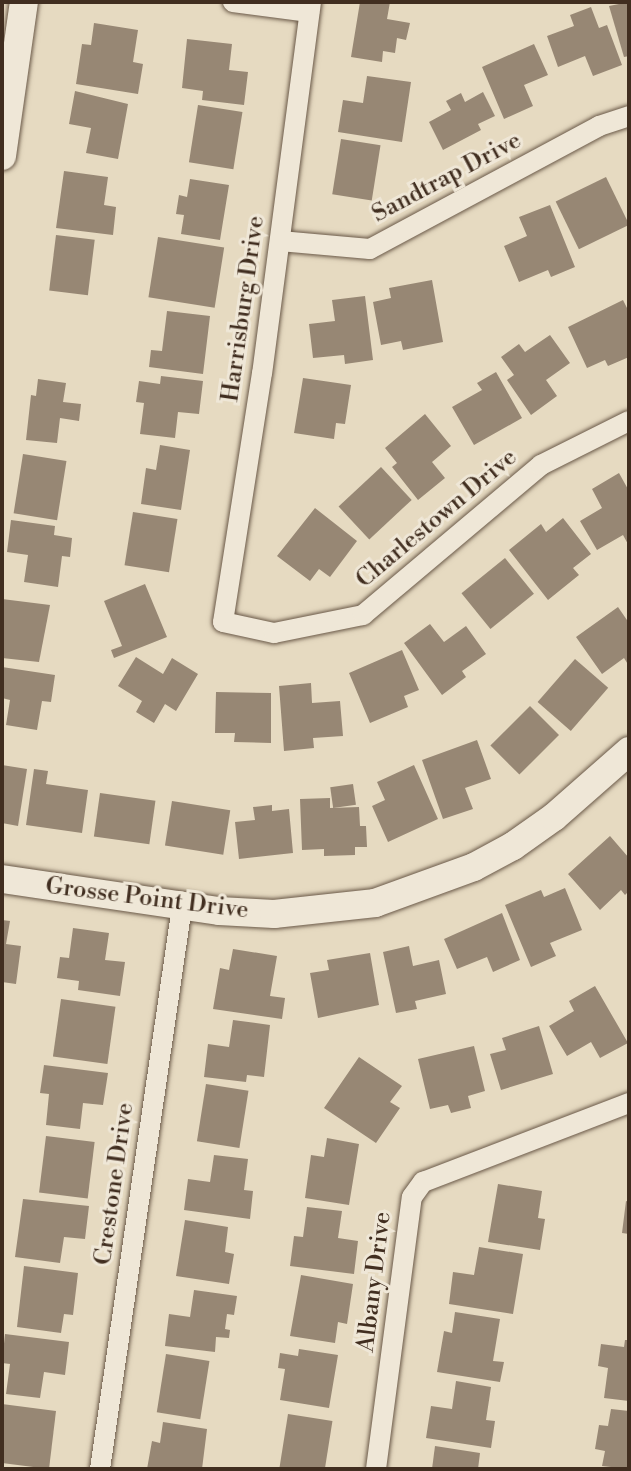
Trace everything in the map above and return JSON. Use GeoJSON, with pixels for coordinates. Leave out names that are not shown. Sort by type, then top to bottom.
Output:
{"type":"FeatureCollection","features":[{"type":"Feature","properties":{"kind":"street"},"geometry":{"type":"LineString","coordinates":[[2,156],[24,2]]}},
{"type":"Feature","properties":{"kind":"street"},"geometry":{"type":"LineString","coordinates":[[233,2],[310,7]]}},
{"type":"Feature","properties":{"kind":"street","name":"Harrisburg Drive"},"geometry":{"type":"LineString","coordinates":[[223,622],[280,241],[310,7]]}},
{"type":"Feature","properties":{"kind":"street","name":"Sandtrap Drive"},"geometry":{"type":"LineString","coordinates":[[280,241],[370,249],[599,126],[629,116]]}},
{"type":"Feature","properties":{"kind":"street","name":"Charlestown Drive"},"geometry":{"type":"LineString","coordinates":[[223,622],[274,633],[363,615],[541,465],[629,421]]}},
{"type":"Feature","properties":{"kind":"street","name":"Grosse Point Drive"},"geometry":{"type":"LineString","coordinates":[[2,879],[182,906],[274,914],[375,903],[439,882],[513,846],[554,817],[629,751]]}},
{"type":"Feature","properties":{"kind":"street","name":"Crestone Drive"},"geometry":{"type":"LineString","coordinates":[[100,1469],[182,906]]}},
{"type":"Feature","properties":{"kind":"street","name":"Albany Drive"},"geometry":{"type":"LineString","coordinates":[[376,1469],[412,1197],[423,1182],[629,1103]]}},
{"type":"Feature","properties":{"kind":"building"},"geometry":{"type":"Polygon","coordinates":[[[360,2],[390,2],[387,19],[410,23],[406,40],[397,38],[395,53],[383,51],[382,62],[351,57],[360,2]]]}},
{"type":"Feature","properties":{"kind":"building"},"geometry":{"type":"Polygon","coordinates":[[[629,2],[629,56],[624,57],[609,6],[629,2]]]}},
{"type":"Feature","properties":{"kind":"building"},"geometry":{"type":"Polygon","coordinates":[[[591,7],[599,28],[607,25],[622,65],[593,76],[585,56],[558,67],[547,36],[574,26],[570,15],[591,7]]]}},
{"type":"Feature","properties":{"kind":"building"},"geometry":{"type":"Polygon","coordinates":[[[94,23],[138,30],[133,62],[143,64],[138,94],[76,84],[82,44],[91,45],[94,23]]]}},
{"type":"Feature","properties":{"kind":"building"},"geometry":{"type":"Polygon","coordinates":[[[187,39],[232,44],[229,70],[248,72],[244,105],[202,100],[203,91],[182,88],[187,39]]]}},
{"type":"Feature","properties":{"kind":"building"},"geometry":{"type":"Polygon","coordinates":[[[534,44],[548,75],[524,85],[533,106],[504,119],[482,67],[534,44]]]}},
{"type":"Feature","properties":{"kind":"building"},"geometry":{"type":"Polygon","coordinates":[[[367,76],[411,82],[402,142],[338,132],[343,100],[363,103],[367,76]]]}},
{"type":"Feature","properties":{"kind":"building"},"geometry":{"type":"Polygon","coordinates":[[[75,91],[128,104],[118,159],[86,153],[91,128],[69,124],[75,91]]]}},
{"type":"Feature","properties":{"kind":"building"},"geometry":{"type":"Polygon","coordinates":[[[483,92],[495,116],[478,124],[481,130],[443,150],[429,122],[451,110],[446,101],[461,93],[465,102],[483,92]]]}},
{"type":"Feature","properties":{"kind":"building"},"geometry":{"type":"Polygon","coordinates":[[[198,105],[242,112],[233,169],[189,162],[198,105]]]}},
{"type":"Feature","properties":{"kind":"building"},"geometry":{"type":"Polygon","coordinates":[[[341,139],[381,145],[372,201],[332,194],[341,139]]]}},
{"type":"Feature","properties":{"kind":"building"},"geometry":{"type":"Polygon","coordinates":[[[64,171],[108,177],[104,205],[116,207],[113,235],[56,228],[64,171]]]}},
{"type":"Feature","properties":{"kind":"building"},"geometry":{"type":"Polygon","coordinates":[[[606,177],[629,225],[579,249],[556,202],[606,177]]]}},
{"type":"Feature","properties":{"kind":"building"},"geometry":{"type":"Polygon","coordinates":[[[190,179],[229,185],[220,240],[181,234],[184,215],[176,214],[179,195],[187,197],[190,179]]]}},
{"type":"Feature","properties":{"kind":"building"},"geometry":{"type":"Polygon","coordinates":[[[550,205],[575,267],[551,277],[548,270],[519,282],[504,246],[527,236],[519,217],[550,205]]]}},
{"type":"Feature","properties":{"kind":"building"},"geometry":{"type":"Polygon","coordinates":[[[56,235],[95,240],[88,295],[49,291],[56,235]]]}},
{"type":"Feature","properties":{"kind":"building"},"geometry":{"type":"Polygon","coordinates":[[[158,237],[224,247],[215,308],[148,297],[158,237]]]}},
{"type":"Feature","properties":{"kind":"building"},"geometry":{"type":"Polygon","coordinates":[[[432,280],[443,342],[403,350],[401,341],[381,345],[373,302],[391,298],[389,288],[432,280]]]}},
{"type":"Feature","properties":{"kind":"building"},"geometry":{"type":"Polygon","coordinates":[[[365,296],[373,360],[345,364],[344,355],[313,358],[309,324],[335,321],[332,300],[365,296]]]}},
{"type":"Feature","properties":{"kind":"building"},"geometry":{"type":"Polygon","coordinates":[[[623,300],[629,312],[629,357],[608,366],[605,360],[587,368],[568,327],[623,300]]]}},
{"type":"Feature","properties":{"kind":"building"},"geometry":{"type":"Polygon","coordinates":[[[167,311],[210,316],[203,374],[149,367],[151,350],[162,351],[167,311]]]}},
{"type":"Feature","properties":{"kind":"building"},"geometry":{"type":"Polygon","coordinates":[[[550,335],[570,363],[546,380],[557,396],[531,415],[507,380],[514,375],[501,357],[519,344],[525,352],[550,335]]]}},
{"type":"Feature","properties":{"kind":"building"},"geometry":{"type":"Polygon","coordinates":[[[496,372],[522,418],[474,445],[452,407],[482,390],[477,383],[496,372]]]}},
{"type":"Feature","properties":{"kind":"building"},"geometry":{"type":"Polygon","coordinates":[[[161,376],[203,381],[199,414],[178,412],[175,438],[140,434],[144,403],[136,402],[139,381],[160,384],[161,376]]]}},
{"type":"Feature","properties":{"kind":"building"},"geometry":{"type":"Polygon","coordinates":[[[303,378],[351,385],[345,424],[336,423],[334,439],[294,433],[303,378]]]}},
{"type":"Feature","properties":{"kind":"building"},"geometry":{"type":"Polygon","coordinates":[[[38,379],[66,383],[63,402],[81,404],[79,421],[60,418],[57,443],[26,440],[31,395],[36,396],[38,379]]]}},
{"type":"Feature","properties":{"kind":"building"},"geometry":{"type":"Polygon","coordinates":[[[425,414],[451,446],[432,462],[445,478],[418,500],[392,467],[397,463],[385,448],[425,414]]]}},
{"type":"Feature","properties":{"kind":"building"},"geometry":{"type":"Polygon","coordinates":[[[160,445],[190,450],[181,510],[141,504],[146,468],[156,470],[160,445]]]}},
{"type":"Feature","properties":{"kind":"building"},"geometry":{"type":"Polygon","coordinates":[[[23,454],[66,461],[57,520],[14,513],[23,454]]]}},
{"type":"Feature","properties":{"kind":"building"},"geometry":{"type":"Polygon","coordinates":[[[381,467],[412,500],[369,539],[339,507],[381,467]]]}},
{"type":"Feature","properties":{"kind":"building"},"geometry":{"type":"Polygon","coordinates":[[[619,473],[629,491],[629,546],[623,535],[597,550],[580,521],[602,508],[592,489],[619,473]]]}},
{"type":"Feature","properties":{"kind":"building"},"geometry":{"type":"Polygon","coordinates":[[[315,508],[357,541],[330,577],[319,569],[310,581],[277,556],[315,508]]]}},
{"type":"Feature","properties":{"kind":"building"},"geometry":{"type":"Polygon","coordinates":[[[133,512],[177,519],[169,572],[125,565],[133,512]]]}},
{"type":"Feature","properties":{"kind":"building"},"geometry":{"type":"Polygon","coordinates":[[[563,518],[591,554],[573,568],[579,575],[548,600],[509,550],[541,524],[546,532],[563,518]]]}},
{"type":"Feature","properties":{"kind":"building"},"geometry":{"type":"Polygon","coordinates":[[[11,520],[55,526],[54,535],[72,538],[70,557],[62,556],[58,587],[24,582],[28,555],[7,552],[11,520]]]}},
{"type":"Feature","properties":{"kind":"building"},"geometry":{"type":"Polygon","coordinates":[[[505,558],[534,594],[490,629],[461,593],[505,558]]]}},
{"type":"Feature","properties":{"kind":"building"},"geometry":{"type":"Polygon","coordinates":[[[145,584],[167,637],[114,658],[111,650],[122,646],[104,601],[145,584]]]}},
{"type":"Feature","properties":{"kind":"building"},"geometry":{"type":"Polygon","coordinates":[[[2,599],[50,605],[39,662],[2,658],[2,599]]]}},
{"type":"Feature","properties":{"kind":"building"},"geometry":{"type":"Polygon","coordinates":[[[618,607],[629,623],[629,666],[624,658],[602,674],[576,637],[618,607]]]}},
{"type":"Feature","properties":{"kind":"building"},"geometry":{"type":"Polygon","coordinates":[[[430,624],[444,642],[466,626],[486,654],[462,671],[466,677],[442,695],[404,643],[430,624]]]}},
{"type":"Feature","properties":{"kind":"building"},"geometry":{"type":"Polygon","coordinates":[[[402,650],[419,690],[404,696],[408,707],[370,723],[349,673],[402,650]]]}},
{"type":"Feature","properties":{"kind":"building"},"geometry":{"type":"Polygon","coordinates":[[[136,657],[163,674],[172,658],[198,674],[176,711],[165,704],[154,723],[136,712],[142,701],[118,686],[136,657]]]}},
{"type":"Feature","properties":{"kind":"building"},"geometry":{"type":"Polygon","coordinates":[[[575,659],[608,688],[571,731],[538,702],[575,659]]]}},
{"type":"Feature","properties":{"kind":"building"},"geometry":{"type":"Polygon","coordinates":[[[2,667],[55,675],[51,702],[42,701],[37,730],[6,725],[10,700],[2,698],[2,667]]]}},
{"type":"Feature","properties":{"kind":"building"},"geometry":{"type":"Polygon","coordinates":[[[311,683],[312,703],[340,701],[343,736],[313,738],[314,748],[284,751],[279,686],[311,683]]]}},
{"type":"Feature","properties":{"kind":"building"},"geometry":{"type":"Polygon","coordinates":[[[216,692],[271,693],[271,743],[234,742],[235,733],[215,733],[216,692]]]}},
{"type":"Feature","properties":{"kind":"building"},"geometry":{"type":"Polygon","coordinates":[[[530,706],[559,735],[519,775],[490,746],[530,706]]]}},
{"type":"Feature","properties":{"kind":"building"},"geometry":{"type":"Polygon","coordinates":[[[477,740],[491,779],[465,788],[473,809],[443,819],[422,760],[477,740]]]}},
{"type":"Feature","properties":{"kind":"building"},"geometry":{"type":"Polygon","coordinates":[[[2,765],[27,769],[18,826],[2,823],[2,765]]]}},
{"type":"Feature","properties":{"kind":"building"},"geometry":{"type":"Polygon","coordinates":[[[414,765],[438,819],[388,842],[372,806],[385,800],[377,782],[414,765]]]}},
{"type":"Feature","properties":{"kind":"building"},"geometry":{"type":"Polygon","coordinates":[[[34,769],[48,771],[46,784],[88,790],[82,833],[26,825],[34,769]]]}},
{"type":"Feature","properties":{"kind":"building"},"geometry":{"type":"Polygon","coordinates":[[[353,784],[356,805],[333,808],[330,787],[353,784]]]}},
{"type":"Feature","properties":{"kind":"building"},"geometry":{"type":"Polygon","coordinates":[[[100,793],[155,801],[149,844],[94,837],[100,793]]]}},
{"type":"Feature","properties":{"kind":"building"},"geometry":{"type":"Polygon","coordinates":[[[330,798],[330,808],[359,807],[360,826],[366,826],[367,847],[355,847],[355,855],[324,856],[324,849],[302,850],[300,799],[330,798]]]}},
{"type":"Feature","properties":{"kind":"building"},"geometry":{"type":"Polygon","coordinates":[[[172,801],[230,810],[223,855],[165,845],[172,801]]]}},
{"type":"Feature","properties":{"kind":"building"},"geometry":{"type":"Polygon","coordinates":[[[272,805],[272,811],[289,809],[293,853],[239,859],[235,822],[255,820],[253,807],[272,805]]]}},
{"type":"Feature","properties":{"kind":"building"},"geometry":{"type":"Polygon","coordinates":[[[610,836],[629,858],[629,891],[625,895],[621,890],[600,910],[568,874],[610,836]]]}},
{"type":"Feature","properties":{"kind":"building"},"geometry":{"type":"Polygon","coordinates":[[[565,888],[582,930],[550,943],[556,956],[531,967],[505,905],[541,890],[544,897],[565,888]]]}},
{"type":"Feature","properties":{"kind":"building"},"geometry":{"type":"Polygon","coordinates":[[[502,913],[520,960],[493,972],[487,957],[457,969],[444,939],[502,913]]]}},
{"type":"Feature","properties":{"kind":"building"},"geometry":{"type":"Polygon","coordinates":[[[2,920],[10,921],[6,944],[21,946],[16,984],[2,982],[2,920]]]}},
{"type":"Feature","properties":{"kind":"building"},"geometry":{"type":"Polygon","coordinates":[[[73,928],[109,933],[105,960],[125,962],[120,996],[78,990],[79,981],[57,978],[60,957],[69,958],[73,928]]]}},
{"type":"Feature","properties":{"kind":"building"},"geometry":{"type":"Polygon","coordinates":[[[409,946],[413,966],[439,960],[446,994],[415,1001],[417,1009],[396,1013],[383,952],[409,946]]]}},
{"type":"Feature","properties":{"kind":"building"},"geometry":{"type":"Polygon","coordinates":[[[233,949],[277,956],[270,996],[285,998],[282,1019],[213,1009],[220,968],[229,970],[233,949]]]}},
{"type":"Feature","properties":{"kind":"building"},"geometry":{"type":"Polygon","coordinates":[[[370,953],[379,1005],[318,1018],[310,973],[329,970],[327,960],[370,953]]]}},
{"type":"Feature","properties":{"kind":"building"},"geometry":{"type":"Polygon","coordinates":[[[595,986],[628,1043],[600,1058],[591,1042],[567,1056],[549,1026],[574,1011],[569,1001],[595,986]]]}},
{"type":"Feature","properties":{"kind":"building"},"geometry":{"type":"Polygon","coordinates":[[[61,999],[115,1007],[107,1064],[53,1056],[61,999]]]}},
{"type":"Feature","properties":{"kind":"building"},"geometry":{"type":"Polygon","coordinates":[[[233,1020],[270,1025],[264,1077],[247,1075],[246,1082],[204,1077],[208,1044],[229,1047],[233,1020]]]}},
{"type":"Feature","properties":{"kind":"building"},"geometry":{"type":"Polygon","coordinates":[[[539,1026],[553,1074],[501,1090],[490,1054],[506,1050],[502,1038],[539,1026]]]}},
{"type":"Feature","properties":{"kind":"building"},"geometry":{"type":"Polygon","coordinates":[[[474,1046],[485,1091],[468,1096],[471,1108],[451,1113],[448,1105],[430,1109],[418,1059],[474,1046]]]}},
{"type":"Feature","properties":{"kind":"building"},"geometry":{"type":"Polygon","coordinates":[[[359,1057],[402,1086],[390,1102],[400,1108],[376,1143],[324,1108],[359,1057]]]}},
{"type":"Feature","properties":{"kind":"building"},"geometry":{"type":"Polygon","coordinates":[[[44,1065],[108,1073],[103,1105],[83,1103],[80,1129],[46,1125],[49,1094],[40,1093],[44,1065]]]}},
{"type":"Feature","properties":{"kind":"building"},"geometry":{"type":"Polygon","coordinates":[[[206,1084],[248,1091],[239,1148],[197,1141],[206,1084]]]}},
{"type":"Feature","properties":{"kind":"building"},"geometry":{"type":"Polygon","coordinates":[[[46,1136],[95,1142],[88,1199],[39,1193],[46,1136]]]}},
{"type":"Feature","properties":{"kind":"building"},"geometry":{"type":"Polygon","coordinates":[[[327,1138],[359,1144],[349,1205],[305,1198],[311,1155],[324,1157],[327,1138]]]}},
{"type":"Feature","properties":{"kind":"building"},"geometry":{"type":"Polygon","coordinates":[[[214,1155],[248,1159],[244,1190],[253,1191],[250,1219],[184,1210],[188,1179],[210,1182],[214,1155]]]}},
{"type":"Feature","properties":{"kind":"building"},"geometry":{"type":"Polygon","coordinates":[[[498,1184],[542,1191],[538,1218],[545,1219],[540,1250],[488,1242],[498,1184]]]}},
{"type":"Feature","properties":{"kind":"building"},"geometry":{"type":"Polygon","coordinates":[[[23,1199],[89,1206],[85,1239],[64,1237],[60,1263],[15,1257],[23,1199]]]}},
{"type":"Feature","properties":{"kind":"building"},"geometry":{"type":"Polygon","coordinates":[[[626,1201],[629,1202],[629,1234],[622,1233],[626,1201]]]}},
{"type":"Feature","properties":{"kind":"building"},"geometry":{"type":"Polygon","coordinates":[[[307,1207],[342,1211],[338,1238],[358,1241],[354,1274],[290,1266],[294,1236],[303,1237],[307,1207]]]}},
{"type":"Feature","properties":{"kind":"building"},"geometry":{"type":"Polygon","coordinates":[[[185,1220],[228,1227],[225,1252],[234,1254],[229,1284],[176,1276],[185,1220]]]}},
{"type":"Feature","properties":{"kind":"building"},"geometry":{"type":"Polygon","coordinates":[[[479,1247],[523,1254],[513,1314],[449,1304],[453,1272],[474,1275],[479,1247]]]}},
{"type":"Feature","properties":{"kind":"building"},"geometry":{"type":"Polygon","coordinates":[[[24,1266],[78,1273],[73,1315],[64,1314],[61,1333],[17,1327],[24,1266]]]}},
{"type":"Feature","properties":{"kind":"building"},"geometry":{"type":"Polygon","coordinates":[[[301,1275],[353,1284],[347,1324],[338,1322],[335,1343],[290,1336],[301,1275]]]}},
{"type":"Feature","properties":{"kind":"building"},"geometry":{"type":"Polygon","coordinates":[[[194,1290],[237,1296],[234,1315],[227,1314],[225,1329],[230,1330],[229,1338],[216,1337],[215,1352],[165,1346],[169,1314],[190,1317],[194,1290]]]}},
{"type":"Feature","properties":{"kind":"building"},"geometry":{"type":"Polygon","coordinates":[[[455,1312],[500,1319],[493,1361],[504,1362],[500,1382],[437,1372],[444,1331],[452,1333],[455,1312]]]}},
{"type":"Feature","properties":{"kind":"building"},"geometry":{"type":"Polygon","coordinates":[[[5,1334],[69,1342],[65,1375],[44,1372],[40,1398],[6,1394],[10,1364],[2,1363],[5,1334]]]}},
{"type":"Feature","properties":{"kind":"building"},"geometry":{"type":"Polygon","coordinates":[[[625,1340],[629,1340],[629,1401],[604,1398],[608,1368],[598,1366],[601,1344],[624,1347],[625,1340]]]}},
{"type":"Feature","properties":{"kind":"building"},"geometry":{"type":"Polygon","coordinates":[[[299,1349],[338,1355],[329,1408],[280,1400],[285,1369],[278,1368],[280,1353],[298,1356],[299,1349]]]}},
{"type":"Feature","properties":{"kind":"building"},"geometry":{"type":"Polygon","coordinates":[[[166,1354],[209,1361],[200,1419],[157,1412],[166,1354]]]}},
{"type":"Feature","properties":{"kind":"building"},"geometry":{"type":"Polygon","coordinates":[[[456,1381],[491,1387],[486,1420],[495,1421],[491,1448],[426,1438],[431,1406],[452,1409],[456,1381]]]}},
{"type":"Feature","properties":{"kind":"building"},"geometry":{"type":"Polygon","coordinates":[[[2,1404],[56,1411],[49,1469],[2,1463],[2,1404]]]}},
{"type":"Feature","properties":{"kind":"building"},"geometry":{"type":"Polygon","coordinates":[[[611,1409],[629,1411],[629,1469],[602,1466],[605,1451],[595,1449],[599,1425],[608,1426],[611,1409]]]}},
{"type":"Feature","properties":{"kind":"building"},"geometry":{"type":"Polygon","coordinates":[[[288,1414],[332,1421],[325,1469],[279,1469],[288,1414]]]}},
{"type":"Feature","properties":{"kind":"building"},"geometry":{"type":"Polygon","coordinates":[[[163,1422],[207,1429],[202,1469],[147,1469],[152,1441],[160,1443],[163,1422]]]}},
{"type":"Feature","properties":{"kind":"building"},"geometry":{"type":"Polygon","coordinates":[[[435,1446],[480,1453],[478,1469],[432,1469],[435,1446]]]}}]}
